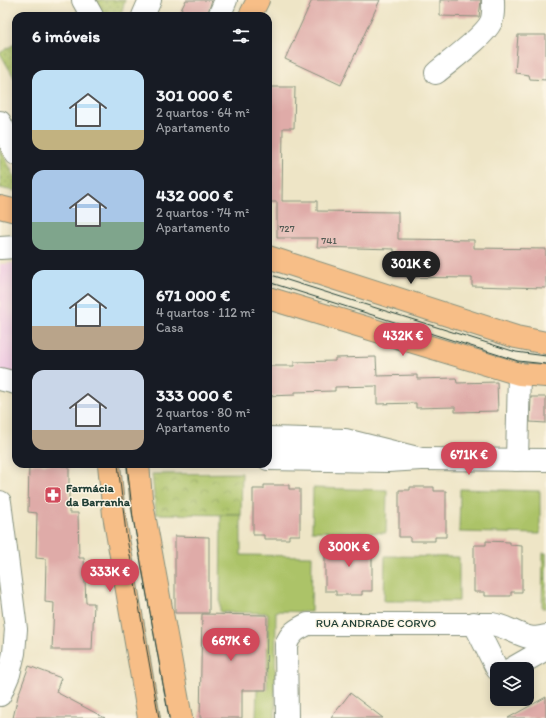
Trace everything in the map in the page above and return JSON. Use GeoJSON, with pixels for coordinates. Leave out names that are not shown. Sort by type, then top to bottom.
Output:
{"type":"FeatureCollection","features":[{"type":"Feature","properties":{"kind":"main road"},"geometry":{"type":"LineString","coordinates":[[252,12],[258,0]]}},
{"type":"Feature","properties":{"kind":"main road"},"geometry":{"type":"LineString","coordinates":[[0,207],[12,210]]}},
{"type":"Feature","properties":{"kind":"main road"},"geometry":{"type":"LineString","coordinates":[[272,258],[516,337],[546,343]]}},
{"type":"Feature","properties":{"kind":"main road"},"geometry":{"type":"LineString","coordinates":[[272,299],[518,374],[546,376]]}},
{"type":"Feature","properties":{"kind":"main road"},"geometry":{"type":"LineString","coordinates":[[109,468],[115,522],[149,718]]}},
{"type":"Feature","properties":{"kind":"main road"},"geometry":{"type":"LineString","coordinates":[[138,468],[141,498],[181,718]]}},
{"type":"Feature","properties":{"kind":"street"},"geometry":{"type":"LineString","coordinates":[[83,0],[90,12]]}},
{"type":"Feature","properties":{"kind":"street"},"geometry":{"type":"LineString","coordinates":[[145,12],[150,0]]}},
{"type":"Feature","properties":{"kind":"street"},"geometry":{"type":"LineString","coordinates":[[221,12],[226,0]]}},
{"type":"Feature","properties":{"kind":"street"},"geometry":{"type":"LineString","coordinates":[[436,73],[480,34],[490,23],[493,14],[493,0]]}},
{"type":"Feature","properties":{"kind":"street"},"geometry":{"type":"LineString","coordinates":[[0,122],[12,144]]}},
{"type":"Feature","properties":{"kind":"street"},"geometry":{"type":"LineString","coordinates":[[0,248],[12,247]]}},
{"type":"Feature","properties":{"kind":"street"},"geometry":{"type":"LineString","coordinates":[[517,460],[518,374]]}},
{"type":"Feature","properties":{"kind":"street"},"geometry":{"type":"LineString","coordinates":[[0,379],[12,381]]}},
{"type":"Feature","properties":{"kind":"street"},"geometry":{"type":"LineString","coordinates":[[272,438],[345,440],[421,459]]}},
{"type":"Feature","properties":{"kind":"street"},"geometry":{"type":"LineString","coordinates":[[272,459],[388,461],[421,459],[546,460]]}},
{"type":"Feature","properties":{"kind":"street"},"geometry":{"type":"LineString","coordinates":[[0,502],[16,629],[11,667],[0,695]]}},
{"type":"Feature","properties":{"kind":"street","name":"RUA ANDRADE CORVO"},"geometry":{"type":"LineString","coordinates":[[287,718],[286,645],[289,637],[301,627],[315,622],[474,623],[501,625],[528,638],[546,636]]}},
{"type":"Feature","properties":{"kind":"street"},"geometry":{"type":"LineString","coordinates":[[474,623],[494,662]]}},
{"type":"Feature","properties":{"kind":"street"},"geometry":{"type":"LineString","coordinates":[[523,662],[546,649]]}},
{"type":"Feature","properties":{"kind":"shaded area"},"geometry":{"type":"Polygon","coordinates":[[[12,263],[12,376],[0,374],[0,264],[12,263]]]}},
{"type":"Feature","properties":{"kind":"green space"},"geometry":{"type":"Polygon","coordinates":[[[93,0],[125,0],[122,12],[100,12],[93,0]]]}},
{"type":"Feature","properties":{"kind":"green space"},"geometry":{"type":"Polygon","coordinates":[[[12,46],[12,74],[0,53],[12,46]]]}},
{"type":"Feature","properties":{"kind":"green space"},"geometry":{"type":"Polygon","coordinates":[[[0,148],[12,171],[12,191],[0,188],[0,148]]]}},
{"type":"Feature","properties":{"kind":"green space"},"geometry":{"type":"Polygon","coordinates":[[[242,473],[241,515],[156,514],[152,474],[242,473]]]}},
{"type":"Feature","properties":{"kind":"green space"},"geometry":{"type":"Polygon","coordinates":[[[313,488],[387,490],[386,533],[312,531],[313,488]]]}},
{"type":"Feature","properties":{"kind":"green space"},"geometry":{"type":"Polygon","coordinates":[[[460,489],[540,491],[540,534],[459,532],[460,489]]]}},
{"type":"Feature","properties":{"kind":"green space"},"geometry":{"type":"Polygon","coordinates":[[[221,515],[241,515],[241,555],[312,556],[311,612],[276,611],[275,718],[256,718],[257,690],[267,689],[268,613],[220,612],[221,515]]]}},
{"type":"Feature","properties":{"kind":"green space"},"geometry":{"type":"Polygon","coordinates":[[[543,553],[546,553],[546,608],[542,608],[543,553]]]}},
{"type":"Feature","properties":{"kind":"green space"},"geometry":{"type":"Polygon","coordinates":[[[385,556],[459,557],[459,601],[384,601],[385,556]]]}},
{"type":"Feature","properties":{"kind":"building"},"geometry":{"type":"Polygon","coordinates":[[[186,0],[212,0],[208,12],[180,12],[186,0]]]}},
{"type":"Feature","properties":{"kind":"building"},"geometry":{"type":"Polygon","coordinates":[[[312,0],[380,0],[341,85],[285,59],[312,0]]]}},
{"type":"Feature","properties":{"kind":"building"},"geometry":{"type":"Polygon","coordinates":[[[440,0],[481,0],[479,17],[440,16],[440,0]]]}},
{"type":"Feature","properties":{"kind":"building"},"geometry":{"type":"Polygon","coordinates":[[[518,35],[546,35],[546,80],[530,79],[529,75],[515,73],[518,35]]]}},
{"type":"Feature","properties":{"kind":"building"},"geometry":{"type":"Polygon","coordinates":[[[272,87],[295,87],[294,128],[283,128],[282,201],[317,201],[317,211],[398,212],[398,239],[474,240],[474,248],[546,249],[546,288],[472,286],[472,278],[394,277],[394,249],[317,247],[318,238],[277,238],[277,202],[272,202],[272,87]]]}},
{"type":"Feature","properties":{"kind":"building"},"geometry":{"type":"Polygon","coordinates":[[[376,357],[377,376],[417,375],[417,379],[456,378],[457,383],[497,382],[498,411],[455,412],[455,407],[416,408],[416,403],[377,404],[377,386],[335,387],[335,391],[295,392],[295,395],[272,396],[272,366],[294,366],[294,362],[335,361],[335,358],[376,357]]]}},
{"type":"Feature","properties":{"kind":"building"},"geometry":{"type":"Polygon","coordinates":[[[531,397],[546,397],[546,423],[530,422],[531,397]]]}},
{"type":"Feature","properties":{"kind":"building"},"geometry":{"type":"Polygon","coordinates":[[[29,468],[69,468],[69,513],[78,513],[79,558],[84,558],[86,603],[94,603],[92,650],[52,650],[54,603],[45,602],[46,559],[36,558],[37,513],[28,512],[29,468]]]}},
{"type":"Feature","properties":{"kind":"building"},"geometry":{"type":"Polygon","coordinates":[[[264,485],[289,485],[289,489],[300,489],[300,535],[289,535],[289,539],[264,539],[264,535],[253,535],[253,489],[264,489],[264,485]]]}},
{"type":"Feature","properties":{"kind":"building"},"geometry":{"type":"Polygon","coordinates":[[[410,487],[434,487],[434,491],[446,491],[446,537],[435,537],[435,541],[410,541],[410,537],[399,537],[399,490],[410,490],[410,487]]]}},
{"type":"Feature","properties":{"kind":"building"},"geometry":{"type":"Polygon","coordinates":[[[175,536],[209,537],[209,613],[175,613],[175,536]]]}},
{"type":"Feature","properties":{"kind":"building"},"geometry":{"type":"Polygon","coordinates":[[[336,541],[361,541],[361,545],[372,545],[372,591],[362,591],[362,595],[336,595],[336,591],[325,591],[325,545],[336,545],[336,541]]]}},
{"type":"Feature","properties":{"kind":"building"},"geometry":{"type":"Polygon","coordinates":[[[486,541],[510,542],[510,545],[522,546],[522,592],[511,592],[511,596],[485,596],[485,592],[474,592],[474,545],[486,545],[486,541]]]}},
{"type":"Feature","properties":{"kind":"building"},"geometry":{"type":"Polygon","coordinates":[[[202,614],[267,615],[266,690],[242,690],[242,718],[200,718],[202,614]]]}},
{"type":"Feature","properties":{"kind":"building"},"geometry":{"type":"Polygon","coordinates":[[[29,666],[61,678],[56,692],[105,718],[13,718],[18,696],[29,666]]]}},
{"type":"Feature","properties":{"kind":"building"},"geometry":{"type":"Polygon","coordinates":[[[350,693],[383,718],[331,718],[350,693]]]}},
{"type":"Feature","properties":{"kind":"building"},"geometry":{"type":"Polygon","coordinates":[[[546,697],[546,718],[508,718],[530,706],[534,706],[534,704],[546,697]]]}},
{"type":"Feature","properties":{"kind":"tram line"},"geometry":{"type":"LineString","coordinates":[[272,275],[516,352],[546,356]]}},
{"type":"Feature","properties":{"kind":"tram line"},"geometry":{"type":"LineString","coordinates":[[272,283],[518,361],[546,364]]}},
{"type":"Feature","properties":{"kind":"tram line"},"geometry":{"type":"LineString","coordinates":[[118,468],[126,533],[159,718]]}},
{"type":"Feature","properties":{"kind":"tram line"},"geometry":{"type":"LineString","coordinates":[[127,468],[133,518],[169,718]]}},
{"type":"Feature","properties":{"kind":"place","name":"Farmácia da Barranha"},"geometry":{"type":"Point","coordinates":[53,495]}}]}
